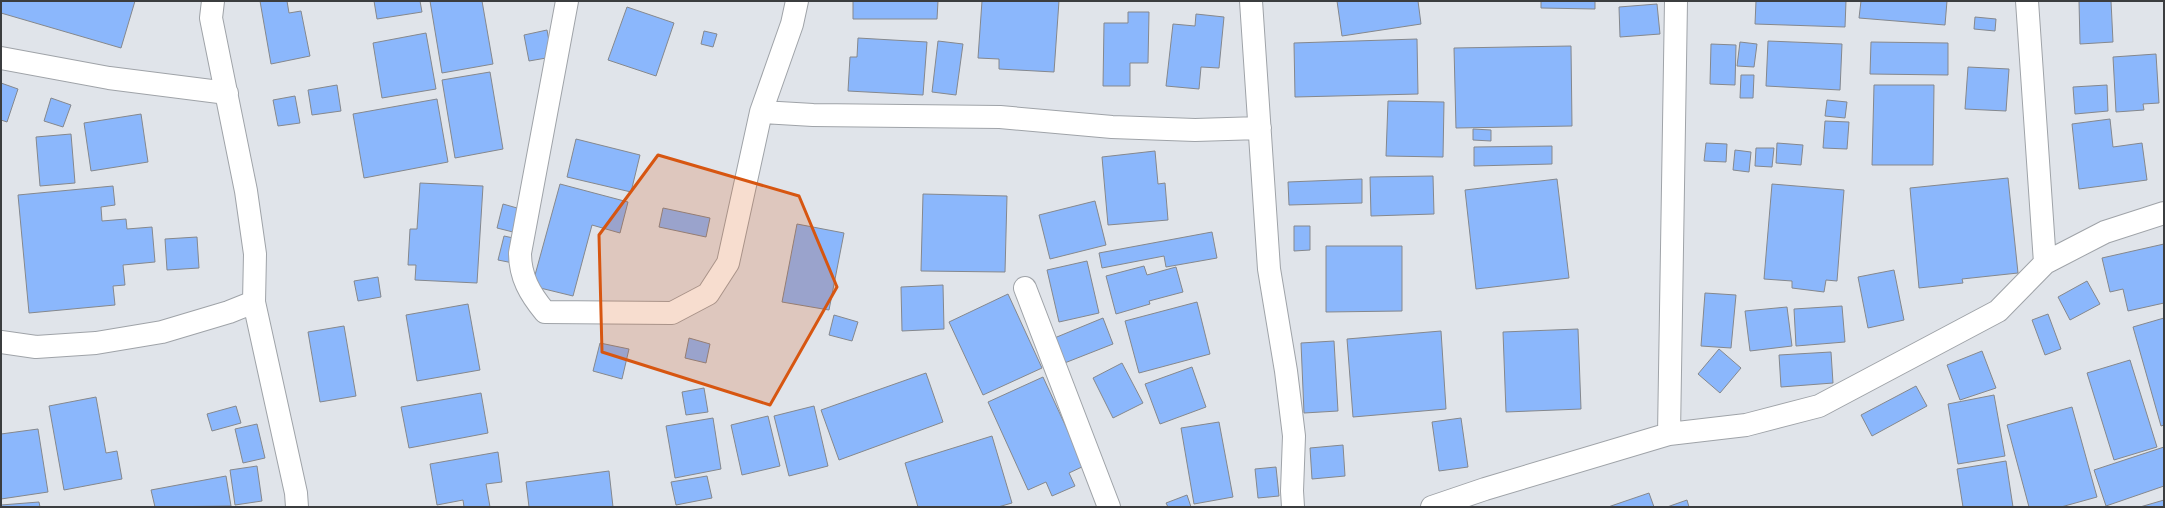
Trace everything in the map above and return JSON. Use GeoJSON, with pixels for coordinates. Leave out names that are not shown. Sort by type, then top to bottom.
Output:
{"type":"FeatureCollection","features":[{"type":"Feature","properties":{"kind":"street"},"geometry":{"type":"LineString","coordinates":[[213,1],[211,18],[246,191],[255,254],[254,302],[296,493],[297,507]]}},
{"type":"Feature","properties":{"kind":"street"},"geometry":{"type":"LineString","coordinates":[[567,1],[520,253],[520,270],[532,296],[545,312],[672,313],[708,294],[728,263],[761,112],[792,24],[797,1]]}},
{"type":"Feature","properties":{"kind":"street"},"geometry":{"type":"LineString","coordinates":[[1251,1],[1269,268],[1286,371],[1294,436],[1292,491],[1294,507]]}},
{"type":"Feature","properties":{"kind":"street"},"geometry":{"type":"LineString","coordinates":[[1669,434],[1676,1]]}},
{"type":"Feature","properties":{"kind":"street"},"geometry":{"type":"LineString","coordinates":[[2027,1],[2045,262]]}},
{"type":"Feature","properties":{"kind":"street"},"geometry":{"type":"LineString","coordinates":[[1,58],[109,78],[227,93]]}},
{"type":"Feature","properties":{"kind":"street"},"geometry":{"type":"LineString","coordinates":[[761,112],[813,115],[1000,117],[1112,127],[1195,130],[1260,128]]}},
{"type":"Feature","properties":{"kind":"street"},"geometry":{"type":"LineString","coordinates":[[1432,507],[1485,489],[1669,434],[1746,425],[1819,406],[1998,311],[2045,262],[2105,232],[2164,213]]}},
{"type":"Feature","properties":{"kind":"street"},"geometry":{"type":"LineString","coordinates":[[1025,288],[1109,507]]}},
{"type":"Feature","properties":{"kind":"street"},"geometry":{"type":"LineString","coordinates":[[1,342],[36,347],[96,343],[154,333],[229,312],[254,302]]}},
{"type":"Feature","properties":{"kind":"highlighted area"},"geometry":{"type":"Polygon","coordinates":[[[658,155],[799,196],[837,287],[770,405],[602,352],[599,235],[658,155]]]}},
{"type":"Feature","properties":{"kind":"building"},"geometry":{"type":"Polygon","coordinates":[[[1,1],[135,1],[121,48],[1,13],[1,1]]]}},
{"type":"Feature","properties":{"kind":"building"},"geometry":{"type":"Polygon","coordinates":[[[260,1],[287,1],[289,13],[301,11],[310,56],[271,64],[260,1]]]}},
{"type":"Feature","properties":{"kind":"building"},"geometry":{"type":"Polygon","coordinates":[[[374,1],[420,1],[422,12],[377,19],[374,1]]]}},
{"type":"Feature","properties":{"kind":"building"},"geometry":{"type":"Polygon","coordinates":[[[430,1],[482,1],[493,64],[442,73],[430,1]]]}},
{"type":"Feature","properties":{"kind":"building"},"geometry":{"type":"Polygon","coordinates":[[[853,1],[938,1],[937,19],[853,19],[853,1]]]}},
{"type":"Feature","properties":{"kind":"building"},"geometry":{"type":"Polygon","coordinates":[[[982,1],[1059,1],[1054,72],[999,69],[999,59],[978,58],[982,1]]]}},
{"type":"Feature","properties":{"kind":"building"},"geometry":{"type":"Polygon","coordinates":[[[1337,1],[1418,1],[1421,24],[1342,36],[1337,1]]]}},
{"type":"Feature","properties":{"kind":"building"},"geometry":{"type":"Polygon","coordinates":[[[1541,1],[1595,1],[1595,9],[1541,8],[1541,1]]]}},
{"type":"Feature","properties":{"kind":"building"},"geometry":{"type":"Polygon","coordinates":[[[1756,1],[1846,1],[1845,27],[1755,24],[1756,1]]]}},
{"type":"Feature","properties":{"kind":"building"},"geometry":{"type":"Polygon","coordinates":[[[1861,1],[1947,1],[1945,25],[1859,18],[1861,1]]]}},
{"type":"Feature","properties":{"kind":"building"},"geometry":{"type":"Polygon","coordinates":[[[2079,1],[2111,1],[2113,42],[2080,44],[2079,1]]]}},
{"type":"Feature","properties":{"kind":"building"},"geometry":{"type":"Polygon","coordinates":[[[1657,4],[1660,34],[1620,37],[1619,7],[1657,4]]]}},
{"type":"Feature","properties":{"kind":"building"},"geometry":{"type":"Polygon","coordinates":[[[627,7],[674,23],[656,76],[608,60],[627,7]]]}},
{"type":"Feature","properties":{"kind":"building"},"geometry":{"type":"Polygon","coordinates":[[[1128,12],[1149,12],[1148,63],[1130,63],[1130,86],[1103,86],[1104,23],[1128,23],[1128,12]]]}},
{"type":"Feature","properties":{"kind":"building"},"geometry":{"type":"Polygon","coordinates":[[[1196,14],[1224,17],[1219,68],[1201,67],[1199,89],[1166,86],[1173,24],[1195,26],[1196,14]]]}},
{"type":"Feature","properties":{"kind":"building"},"geometry":{"type":"Polygon","coordinates":[[[1975,17],[1996,19],[1995,31],[1974,29],[1975,17]]]}},
{"type":"Feature","properties":{"kind":"building"},"geometry":{"type":"Polygon","coordinates":[[[547,30],[552,57],[529,61],[524,35],[547,30]]]}},
{"type":"Feature","properties":{"kind":"building"},"geometry":{"type":"Polygon","coordinates":[[[704,31],[717,34],[713,47],[701,44],[704,31]]]}},
{"type":"Feature","properties":{"kind":"building"},"geometry":{"type":"Polygon","coordinates":[[[426,33],[436,89],[382,98],[373,43],[426,33]]]}},
{"type":"Feature","properties":{"kind":"building"},"geometry":{"type":"Polygon","coordinates":[[[858,38],[927,42],[923,95],[848,91],[850,57],[857,57],[858,38]]]}},
{"type":"Feature","properties":{"kind":"building"},"geometry":{"type":"Polygon","coordinates":[[[1417,39],[1418,94],[1295,97],[1294,43],[1417,39]]]}},
{"type":"Feature","properties":{"kind":"building"},"geometry":{"type":"Polygon","coordinates":[[[938,41],[963,44],[956,95],[932,92],[938,41]]]}},
{"type":"Feature","properties":{"kind":"building"},"geometry":{"type":"Polygon","coordinates":[[[1768,41],[1842,44],[1840,90],[1766,86],[1768,41]]]}},
{"type":"Feature","properties":{"kind":"building"},"geometry":{"type":"Polygon","coordinates":[[[1740,42],[1757,44],[1754,67],[1737,66],[1740,42]]]}},
{"type":"Feature","properties":{"kind":"building"},"geometry":{"type":"Polygon","coordinates":[[[1871,42],[1948,43],[1948,75],[1870,74],[1871,42]]]}},
{"type":"Feature","properties":{"kind":"building"},"geometry":{"type":"Polygon","coordinates":[[[1711,44],[1736,45],[1735,85],[1710,84],[1711,44]]]}},
{"type":"Feature","properties":{"kind":"building"},"geometry":{"type":"Polygon","coordinates":[[[1571,46],[1572,126],[1456,128],[1454,48],[1571,46]]]}},
{"type":"Feature","properties":{"kind":"building"},"geometry":{"type":"Polygon","coordinates":[[[2156,54],[2159,103],[2143,104],[2144,110],[2116,112],[2113,57],[2156,54]]]}},
{"type":"Feature","properties":{"kind":"building"},"geometry":{"type":"Polygon","coordinates":[[[1968,67],[2009,69],[2006,111],[1965,109],[1968,67]]]}},
{"type":"Feature","properties":{"kind":"building"},"geometry":{"type":"Polygon","coordinates":[[[490,72],[503,149],[455,158],[442,80],[490,72]]]}},
{"type":"Feature","properties":{"kind":"building"},"geometry":{"type":"Polygon","coordinates":[[[1741,75],[1754,75],[1753,98],[1740,98],[1741,75]]]}},
{"type":"Feature","properties":{"kind":"building"},"geometry":{"type":"Polygon","coordinates":[[[1,83],[18,89],[7,122],[1,120],[1,83]]]}},
{"type":"Feature","properties":{"kind":"building"},"geometry":{"type":"Polygon","coordinates":[[[337,85],[341,111],[312,115],[308,90],[337,85]]]}},
{"type":"Feature","properties":{"kind":"building"},"geometry":{"type":"Polygon","coordinates":[[[1874,85],[1934,85],[1933,165],[1872,165],[1874,85]]]}},
{"type":"Feature","properties":{"kind":"building"},"geometry":{"type":"Polygon","coordinates":[[[2107,85],[2108,111],[2075,114],[2073,87],[2107,85]]]}},
{"type":"Feature","properties":{"kind":"building"},"geometry":{"type":"Polygon","coordinates":[[[295,96],[300,123],[278,126],[273,100],[295,96]]]}},
{"type":"Feature","properties":{"kind":"building"},"geometry":{"type":"Polygon","coordinates":[[[51,98],[71,105],[63,127],[44,121],[51,98]]]}},
{"type":"Feature","properties":{"kind":"building"},"geometry":{"type":"Polygon","coordinates":[[[437,99],[448,162],[364,178],[353,114],[437,99]]]}},
{"type":"Feature","properties":{"kind":"building"},"geometry":{"type":"Polygon","coordinates":[[[1827,100],[1847,102],[1845,118],[1825,116],[1827,100]]]}},
{"type":"Feature","properties":{"kind":"building"},"geometry":{"type":"Polygon","coordinates":[[[1388,101],[1444,102],[1443,157],[1386,156],[1388,101]]]}},
{"type":"Feature","properties":{"kind":"building"},"geometry":{"type":"Polygon","coordinates":[[[141,114],[148,162],[91,171],[84,123],[141,114]]]}},
{"type":"Feature","properties":{"kind":"building"},"geometry":{"type":"Polygon","coordinates":[[[2110,119],[2113,147],[2142,143],[2147,180],[2079,189],[2072,124],[2110,119]]]}},
{"type":"Feature","properties":{"kind":"building"},"geometry":{"type":"Polygon","coordinates":[[[1825,121],[1849,122],[1847,149],[1823,148],[1825,121]]]}},
{"type":"Feature","properties":{"kind":"building"},"geometry":{"type":"Polygon","coordinates":[[[1473,129],[1491,130],[1491,141],[1473,140],[1473,129]]]}},
{"type":"Feature","properties":{"kind":"building"},"geometry":{"type":"Polygon","coordinates":[[[71,134],[75,183],[40,186],[36,137],[71,134]]]}},
{"type":"Feature","properties":{"kind":"building"},"geometry":{"type":"Polygon","coordinates":[[[576,139],[640,155],[631,192],[567,177],[576,139]]]}},
{"type":"Feature","properties":{"kind":"building"},"geometry":{"type":"Polygon","coordinates":[[[1706,143],[1727,144],[1726,162],[1704,161],[1706,143]]]}},
{"type":"Feature","properties":{"kind":"building"},"geometry":{"type":"Polygon","coordinates":[[[1777,143],[1803,145],[1801,165],[1776,163],[1777,143]]]}},
{"type":"Feature","properties":{"kind":"building"},"geometry":{"type":"Polygon","coordinates":[[[1552,146],[1552,164],[1474,166],[1474,147],[1552,146]]]}},
{"type":"Feature","properties":{"kind":"building"},"geometry":{"type":"Polygon","coordinates":[[[1756,148],[1774,148],[1772,167],[1755,166],[1756,148]]]}},
{"type":"Feature","properties":{"kind":"building"},"geometry":{"type":"Polygon","coordinates":[[[1735,150],[1751,152],[1749,172],[1733,170],[1735,150]]]}},
{"type":"Feature","properties":{"kind":"building"},"geometry":{"type":"Polygon","coordinates":[[[1155,151],[1158,184],[1165,183],[1168,220],[1108,225],[1102,157],[1155,151]]]}},
{"type":"Feature","properties":{"kind":"building"},"geometry":{"type":"Polygon","coordinates":[[[1433,176],[1434,214],[1371,216],[1370,177],[1433,176]]]}},
{"type":"Feature","properties":{"kind":"building"},"geometry":{"type":"Polygon","coordinates":[[[2008,178],[2018,273],[1962,279],[1963,283],[1919,288],[1910,188],[2008,178]]]}},
{"type":"Feature","properties":{"kind":"building"},"geometry":{"type":"Polygon","coordinates":[[[1362,179],[1362,203],[1289,205],[1288,182],[1362,179]]]}},
{"type":"Feature","properties":{"kind":"building"},"geometry":{"type":"Polygon","coordinates":[[[1557,179],[1569,278],[1476,289],[1465,190],[1557,179]]]}},
{"type":"Feature","properties":{"kind":"building"},"geometry":{"type":"Polygon","coordinates":[[[420,183],[483,186],[477,283],[415,280],[416,265],[408,265],[410,229],[417,229],[420,183]]]}},
{"type":"Feature","properties":{"kind":"building"},"geometry":{"type":"Polygon","coordinates":[[[560,184],[628,202],[620,233],[592,225],[573,296],[532,286],[560,184]]]}},
{"type":"Feature","properties":{"kind":"building"},"geometry":{"type":"Polygon","coordinates":[[[1772,184],[1844,190],[1837,281],[1826,280],[1824,292],[1792,288],[1792,281],[1764,279],[1772,184]]]}},
{"type":"Feature","properties":{"kind":"building"},"geometry":{"type":"Polygon","coordinates":[[[113,186],[115,205],[101,207],[102,221],[126,219],[127,229],[152,227],[155,262],[123,265],[125,285],[113,286],[115,305],[29,313],[18,195],[113,186]]]}},
{"type":"Feature","properties":{"kind":"building"},"geometry":{"type":"Polygon","coordinates":[[[923,194],[1007,196],[1005,272],[921,271],[923,194]]]}},
{"type":"Feature","properties":{"kind":"building"},"geometry":{"type":"Polygon","coordinates":[[[1095,201],[1106,245],[1050,259],[1039,215],[1095,201]]]}},
{"type":"Feature","properties":{"kind":"building"},"geometry":{"type":"Polygon","coordinates":[[[503,204],[524,210],[517,233],[497,228],[503,204]]]}},
{"type":"Feature","properties":{"kind":"building"},"geometry":{"type":"Polygon","coordinates":[[[663,208],[710,218],[706,237],[659,227],[663,208]]]}},
{"type":"Feature","properties":{"kind":"building"},"geometry":{"type":"Polygon","coordinates":[[[797,224],[844,233],[829,310],[782,302],[797,224]]]}},
{"type":"Feature","properties":{"kind":"building"},"geometry":{"type":"Polygon","coordinates":[[[1294,226],[1310,226],[1310,250],[1294,251],[1294,226]]]}},
{"type":"Feature","properties":{"kind":"building"},"geometry":{"type":"Polygon","coordinates":[[[1212,232],[1217,258],[1166,267],[1164,256],[1102,268],[1099,253],[1212,232]]]}},
{"type":"Feature","properties":{"kind":"building"},"geometry":{"type":"Polygon","coordinates":[[[504,236],[518,239],[513,263],[498,260],[504,236]]]}},
{"type":"Feature","properties":{"kind":"building"},"geometry":{"type":"Polygon","coordinates":[[[197,237],[199,268],[167,270],[165,239],[197,237]]]}},
{"type":"Feature","properties":{"kind":"building"},"geometry":{"type":"Polygon","coordinates":[[[2164,244],[2164,303],[2128,311],[2123,289],[2110,292],[2102,258],[2164,244]]]}},
{"type":"Feature","properties":{"kind":"building"},"geometry":{"type":"Polygon","coordinates":[[[1326,246],[1402,246],[1402,311],[1326,312],[1326,246]]]}},
{"type":"Feature","properties":{"kind":"building"},"geometry":{"type":"Polygon","coordinates":[[[1087,261],[1099,313],[1059,322],[1047,270],[1087,261]]]}},
{"type":"Feature","properties":{"kind":"building"},"geometry":{"type":"Polygon","coordinates":[[[1144,266],[1147,275],[1176,267],[1183,292],[1149,301],[1150,304],[1116,314],[1106,276],[1144,266]]]}},
{"type":"Feature","properties":{"kind":"building"},"geometry":{"type":"Polygon","coordinates":[[[1894,270],[1904,320],[1868,328],[1858,277],[1894,270]]]}},
{"type":"Feature","properties":{"kind":"building"},"geometry":{"type":"Polygon","coordinates":[[[378,277],[381,297],[358,301],[354,281],[378,277]]]}},
{"type":"Feature","properties":{"kind":"building"},"geometry":{"type":"Polygon","coordinates":[[[2087,281],[2100,304],[2070,320],[2058,297],[2087,281]]]}},
{"type":"Feature","properties":{"kind":"building"},"geometry":{"type":"Polygon","coordinates":[[[943,285],[944,329],[902,331],[901,287],[943,285]]]}},
{"type":"Feature","properties":{"kind":"building"},"geometry":{"type":"Polygon","coordinates":[[[1705,293],[1736,295],[1731,348],[1701,346],[1705,293]]]}},
{"type":"Feature","properties":{"kind":"building"},"geometry":{"type":"Polygon","coordinates":[[[1008,294],[1042,368],[983,395],[949,322],[1008,294]]]}},
{"type":"Feature","properties":{"kind":"building"},"geometry":{"type":"Polygon","coordinates":[[[1197,302],[1210,354],[1139,373],[1125,321],[1197,302]]]}},
{"type":"Feature","properties":{"kind":"building"},"geometry":{"type":"Polygon","coordinates":[[[468,304],[480,370],[417,381],[406,315],[468,304]]]}},
{"type":"Feature","properties":{"kind":"building"},"geometry":{"type":"Polygon","coordinates":[[[1842,306],[1845,342],[1796,346],[1794,309],[1842,306]]]}},
{"type":"Feature","properties":{"kind":"building"},"geometry":{"type":"Polygon","coordinates":[[[1787,307],[1792,346],[1750,351],[1745,311],[1787,307]]]}},
{"type":"Feature","properties":{"kind":"building"},"geometry":{"type":"Polygon","coordinates":[[[2048,314],[2061,349],[2045,355],[2032,320],[2048,314]]]}},
{"type":"Feature","properties":{"kind":"building"},"geometry":{"type":"Polygon","coordinates":[[[834,315],[858,322],[852,341],[829,335],[834,315]]]}},
{"type":"Feature","properties":{"kind":"building"},"geometry":{"type":"Polygon","coordinates":[[[1103,318],[1113,344],[1062,364],[1052,339],[1103,318]]]}},
{"type":"Feature","properties":{"kind":"building"},"geometry":{"type":"Polygon","coordinates":[[[2164,318],[2164,425],[2161,426],[2133,327],[2164,318]]]}},
{"type":"Feature","properties":{"kind":"building"},"geometry":{"type":"Polygon","coordinates":[[[344,326],[356,396],[320,402],[308,332],[344,326]]]}},
{"type":"Feature","properties":{"kind":"building"},"geometry":{"type":"Polygon","coordinates":[[[1578,329],[1581,409],[1506,412],[1503,332],[1578,329]]]}},
{"type":"Feature","properties":{"kind":"building"},"geometry":{"type":"Polygon","coordinates":[[[1441,331],[1446,409],[1353,417],[1347,339],[1441,331]]]}},
{"type":"Feature","properties":{"kind":"building"},"geometry":{"type":"Polygon","coordinates":[[[689,338],[710,344],[706,363],[685,358],[689,338]]]}},
{"type":"Feature","properties":{"kind":"building"},"geometry":{"type":"Polygon","coordinates":[[[1334,341],[1338,411],[1304,413],[1301,343],[1334,341]]]}},
{"type":"Feature","properties":{"kind":"building"},"geometry":{"type":"Polygon","coordinates":[[[600,343],[629,349],[622,379],[593,371],[600,343]]]}},
{"type":"Feature","properties":{"kind":"building"},"geometry":{"type":"Polygon","coordinates":[[[1719,349],[1741,368],[1720,393],[1698,374],[1719,349]]]}},
{"type":"Feature","properties":{"kind":"building"},"geometry":{"type":"Polygon","coordinates":[[[1982,351],[1996,388],[1960,400],[1947,365],[1982,351]]]}},
{"type":"Feature","properties":{"kind":"building"},"geometry":{"type":"Polygon","coordinates":[[[1831,352],[1833,383],[1781,387],[1779,355],[1831,352]]]}},
{"type":"Feature","properties":{"kind":"building"},"geometry":{"type":"Polygon","coordinates":[[[2130,360],[2157,447],[2114,460],[2087,373],[2130,360]]]}},
{"type":"Feature","properties":{"kind":"building"},"geometry":{"type":"Polygon","coordinates":[[[1122,363],[1143,403],[1113,418],[1093,378],[1122,363]]]}},
{"type":"Feature","properties":{"kind":"building"},"geometry":{"type":"Polygon","coordinates":[[[1192,367],[1206,407],[1160,424],[1145,384],[1192,367]]]}},
{"type":"Feature","properties":{"kind":"building"},"geometry":{"type":"Polygon","coordinates":[[[926,373],[943,422],[839,460],[821,410],[926,373]]]}},
{"type":"Feature","properties":{"kind":"building"},"geometry":{"type":"Polygon","coordinates":[[[1043,377],[1084,466],[1069,473],[1075,486],[1052,496],[1046,482],[1028,490],[988,402],[1043,377]]]}},
{"type":"Feature","properties":{"kind":"building"},"geometry":{"type":"Polygon","coordinates":[[[1916,386],[1927,406],[1872,436],[1861,415],[1916,386]]]}},
{"type":"Feature","properties":{"kind":"building"},"geometry":{"type":"Polygon","coordinates":[[[704,388],[708,412],[686,415],[682,392],[704,388]]]}},
{"type":"Feature","properties":{"kind":"building"},"geometry":{"type":"Polygon","coordinates":[[[481,393],[488,433],[409,448],[401,407],[481,393]]]}},
{"type":"Feature","properties":{"kind":"building"},"geometry":{"type":"Polygon","coordinates":[[[1994,395],[2005,456],[1958,464],[1948,404],[1994,395]]]}},
{"type":"Feature","properties":{"kind":"building"},"geometry":{"type":"Polygon","coordinates":[[[96,397],[106,453],[117,451],[122,479],[64,490],[49,406],[96,397]]]}},
{"type":"Feature","properties":{"kind":"building"},"geometry":{"type":"Polygon","coordinates":[[[236,406],[241,423],[212,431],[207,414],[236,406]]]}},
{"type":"Feature","properties":{"kind":"building"},"geometry":{"type":"Polygon","coordinates":[[[814,406],[828,466],[789,476],[774,416],[814,406]]]}},
{"type":"Feature","properties":{"kind":"building"},"geometry":{"type":"Polygon","coordinates":[[[2072,407],[2097,497],[2061,507],[2029,507],[2007,425],[2072,407]]]}},
{"type":"Feature","properties":{"kind":"building"},"geometry":{"type":"Polygon","coordinates":[[[768,416],[780,466],[742,475],[731,425],[768,416]]]}},
{"type":"Feature","properties":{"kind":"building"},"geometry":{"type":"Polygon","coordinates":[[[713,418],[721,469],[675,478],[666,426],[713,418]]]}},
{"type":"Feature","properties":{"kind":"building"},"geometry":{"type":"Polygon","coordinates":[[[1461,418],[1468,467],[1439,471],[1432,422],[1461,418]]]}},
{"type":"Feature","properties":{"kind":"building"},"geometry":{"type":"Polygon","coordinates":[[[1219,422],[1233,497],[1194,504],[1181,428],[1219,422]]]}},
{"type":"Feature","properties":{"kind":"building"},"geometry":{"type":"Polygon","coordinates":[[[257,424],[265,458],[243,463],[235,429],[257,424]]]}},
{"type":"Feature","properties":{"kind":"building"},"geometry":{"type":"Polygon","coordinates":[[[38,429],[48,492],[1,499],[1,434],[38,429]]]}},
{"type":"Feature","properties":{"kind":"building"},"geometry":{"type":"Polygon","coordinates":[[[992,436],[1012,503],[998,507],[918,507],[905,463],[992,436]]]}},
{"type":"Feature","properties":{"kind":"building"},"geometry":{"type":"Polygon","coordinates":[[[1343,445],[1345,476],[1312,479],[1310,448],[1343,445]]]}},
{"type":"Feature","properties":{"kind":"building"},"geometry":{"type":"Polygon","coordinates":[[[2164,447],[2164,486],[2106,506],[2094,470],[2164,447]]]}},
{"type":"Feature","properties":{"kind":"building"},"geometry":{"type":"Polygon","coordinates":[[[498,452],[502,482],[486,484],[490,507],[464,507],[463,500],[437,505],[430,464],[498,452]]]}},
{"type":"Feature","properties":{"kind":"building"},"geometry":{"type":"Polygon","coordinates":[[[2006,461],[2013,507],[1963,507],[1957,469],[2006,461]]]}},
{"type":"Feature","properties":{"kind":"building"},"geometry":{"type":"Polygon","coordinates":[[[257,466],[262,501],[235,505],[230,470],[257,466]]]}},
{"type":"Feature","properties":{"kind":"building"},"geometry":{"type":"Polygon","coordinates":[[[1276,467],[1279,496],[1258,498],[1255,469],[1276,467]]]}},
{"type":"Feature","properties":{"kind":"building"},"geometry":{"type":"Polygon","coordinates":[[[609,471],[613,507],[529,507],[526,482],[609,471]]]}},
{"type":"Feature","properties":{"kind":"building"},"geometry":{"type":"Polygon","coordinates":[[[226,476],[231,506],[155,507],[151,490],[226,476]]]}},
{"type":"Feature","properties":{"kind":"building"},"geometry":{"type":"Polygon","coordinates":[[[707,476],[712,498],[676,505],[671,482],[707,476]]]}},
{"type":"Feature","properties":{"kind":"building"},"geometry":{"type":"Polygon","coordinates":[[[1649,493],[1654,507],[1608,507],[1649,493]]]}},
{"type":"Feature","properties":{"kind":"building"},"geometry":{"type":"Polygon","coordinates":[[[1187,495],[1191,507],[1168,507],[1166,503],[1187,495]]]}},
{"type":"Feature","properties":{"kind":"building"},"geometry":{"type":"Polygon","coordinates":[[[1687,500],[1689,507],[1667,507],[1687,500]]]}},
{"type":"Feature","properties":{"kind":"building"},"geometry":{"type":"Polygon","coordinates":[[[2164,500],[2164,507],[2140,507],[2164,500]]]}},
{"type":"Feature","properties":{"kind":"building"},"geometry":{"type":"Polygon","coordinates":[[[39,502],[40,507],[1,507],[1,505],[39,502]]]}}]}
